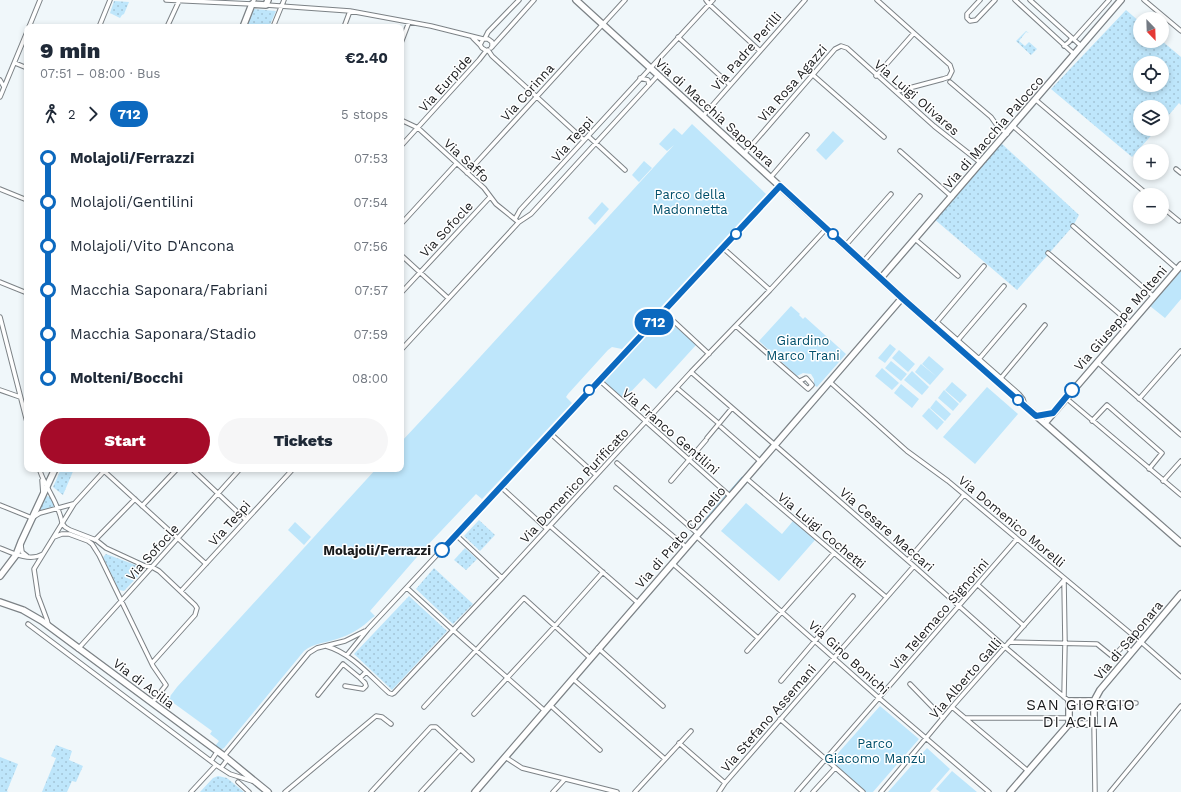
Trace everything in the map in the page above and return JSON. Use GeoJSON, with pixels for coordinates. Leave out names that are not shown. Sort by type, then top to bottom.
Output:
{"type":"FeatureCollection","features":[{"type":"Feature","properties":{"kind":"street"},"geometry":{"type":"LineString","coordinates":[[30,24],[40,0]]}},
{"type":"Feature","properties":{"kind":"street"},"geometry":{"type":"LineString","coordinates":[[99,24],[110,0]]}},
{"type":"Feature","properties":{"kind":"street"},"geometry":{"type":"LineString","coordinates":[[166,0],[253,2],[281,6],[350,11],[409,22],[484,39],[491,41],[492,44],[488,50]]}},
{"type":"Feature","properties":{"kind":"street"},"geometry":{"type":"LineString","coordinates":[[274,24],[284,0]]}},
{"type":"Feature","properties":{"kind":"street"},"geometry":{"type":"LineString","coordinates":[[480,45],[481,41],[488,32],[519,0]]}},
{"type":"Feature","properties":{"kind":"street","name":"Via Eurpide"},"geometry":{"type":"LineString","coordinates":[[404,143],[534,0]]}},
{"type":"Feature","properties":{"kind":"street","name":"Via di Macchia Saponara"},"geometry":{"type":"LineString","coordinates":[[576,0],[902,298],[925,318],[936,322],[1036,416],[1181,544]]}},
{"type":"Feature","properties":{"kind":"street","name":"Via Corinna"},"geometry":{"type":"LineString","coordinates":[[467,173],[625,0]]}},
{"type":"Feature","properties":{"kind":"street"},"geometry":{"type":"LineString","coordinates":[[706,0],[760,51]]}},
{"type":"Feature","properties":{"kind":"street","name":"Via Tespi"},"geometry":{"type":"LineString","coordinates":[[515,219],[520,210],[713,0]]}},
{"type":"Feature","properties":{"kind":"street","name":"Via Padre Perilli"},"geometry":{"type":"LineString","coordinates":[[703,116],[805,0]]}},
{"type":"Feature","properties":{"kind":"street"},"geometry":{"type":"LineString","coordinates":[[876,0],[950,64],[952,71],[949,77],[898,91]]}},
{"type":"Feature","properties":{"kind":"street"},"geometry":{"type":"LineString","coordinates":[[980,0],[967,14],[967,18],[970,21],[973,22],[976,20],[995,0]]}},
{"type":"Feature","properties":{"kind":"street"},"geometry":{"type":"LineString","coordinates":[[1015,0],[1074,54]]}},
{"type":"Feature","properties":{"kind":"street"},"geometry":{"type":"LineString","coordinates":[[1030,0],[1081,46]]}},
{"type":"Feature","properties":{"kind":"street"},"geometry":{"type":"LineString","coordinates":[[1064,46],[1109,0]]}},
{"type":"Feature","properties":{"kind":"street","name":"Via di Macchia Palocco"},"geometry":{"type":"LineString","coordinates":[[881,278],[1121,0]]}},
{"type":"Feature","properties":{"kind":"street"},"geometry":{"type":"LineString","coordinates":[[1144,0],[1181,31]]}},
{"type":"Feature","properties":{"kind":"street"},"geometry":{"type":"LineString","coordinates":[[169,24],[178,1]]}},
{"type":"Feature","properties":{"kind":"street"},"geometry":{"type":"LineString","coordinates":[[244,24],[253,2]]}},
{"type":"Feature","properties":{"kind":"street"},"geometry":{"type":"LineString","coordinates":[[345,24],[350,11]]}},
{"type":"Feature","properties":{"kind":"street"},"geometry":{"type":"LineString","coordinates":[[404,35],[409,22]]}},
{"type":"Feature","properties":{"kind":"street"},"geometry":{"type":"LineString","coordinates":[[876,76],[914,33]]}},
{"type":"Feature","properties":{"kind":"street"},"geometry":{"type":"LineString","coordinates":[[472,37],[482,48],[488,50],[492,56],[584,140]]}},
{"type":"Feature","properties":{"kind":"street"},"geometry":{"type":"LineString","coordinates":[[678,37],[730,85]]}},
{"type":"Feature","properties":{"kind":"street"},"geometry":{"type":"LineString","coordinates":[[0,97],[24,40]]}},
{"type":"Feature","properties":{"kind":"street","name":"Via Luigi Olivares"},"geometry":{"type":"LineString","coordinates":[[841,46],[847,48],[876,76],[934,126],[981,163]]}},
{"type":"Feature","properties":{"kind":"street","name":"Via Rosa Agazzi"},"geometry":{"type":"LineString","coordinates":[[744,154],[835,49],[841,46]]}},
{"type":"Feature","properties":{"kind":"street"},"geometry":{"type":"LineString","coordinates":[[15,63],[24,67]]}},
{"type":"Feature","properties":{"kind":"street","name":"Via Tespi"},"geometry":{"type":"LineString","coordinates":[[404,347],[519,222],[531,214],[658,75]]}},
{"type":"Feature","properties":{"kind":"street"},"geometry":{"type":"LineString","coordinates":[[813,75],[884,137]]}},
{"type":"Feature","properties":{"kind":"street"},"geometry":{"type":"LineString","coordinates":[[640,78],[648,80],[649,85]]}},
{"type":"Feature","properties":{"kind":"street"},"geometry":{"type":"LineString","coordinates":[[0,80],[4,87]]}},
{"type":"Feature","properties":{"kind":"street"},"geometry":{"type":"LineString","coordinates":[[950,82],[991,117],[1006,134]]}},
{"type":"Feature","properties":{"kind":"street"},"geometry":{"type":"LineString","coordinates":[[1036,100],[1140,188]]}},
{"type":"Feature","properties":{"kind":"street","name":"Via Saffo"},"geometry":{"type":"LineString","coordinates":[[404,121],[418,128],[484,188],[496,204],[515,219]]}},
{"type":"Feature","properties":{"kind":"street"},"geometry":{"type":"LineString","coordinates":[[1013,126],[1179,267]]}},
{"type":"Feature","properties":{"kind":"street"},"geometry":{"type":"LineString","coordinates":[[770,178],[807,135]]}},
{"type":"Feature","properties":{"kind":"street"},"geometry":{"type":"LineString","coordinates":[[588,136],[625,170]]}},
{"type":"Feature","properties":{"kind":"street"},"geometry":{"type":"LineString","coordinates":[[581,144],[588,151]]}},
{"type":"Feature","properties":{"kind":"street"},"geometry":{"type":"LineString","coordinates":[[900,151],[952,197]]}},
{"type":"Feature","properties":{"kind":"street"},"geometry":{"type":"LineString","coordinates":[[404,221],[456,164]]}},
{"type":"Feature","properties":{"kind":"street"},"geometry":{"type":"LineString","coordinates":[[1176,169],[1181,173]]}},
{"type":"Feature","properties":{"kind":"street"},"geometry":{"type":"LineString","coordinates":[[347,655],[368,629],[780,186]]}},
{"type":"Feature","properties":{"kind":"street"},"geometry":{"type":"LineString","coordinates":[[0,189],[24,198]]}},
{"type":"Feature","properties":{"kind":"street"},"geometry":{"type":"LineString","coordinates":[[845,246],[890,194]]}},
{"type":"Feature","properties":{"kind":"street"},"geometry":{"type":"LineString","coordinates":[[863,262],[920,196]]}},
{"type":"Feature","properties":{"kind":"street","name":"Via Sofocle"},"geometry":{"type":"LineString","coordinates":[[404,290],[490,197]]}},
{"type":"Feature","properties":{"kind":"street"},"geometry":{"type":"LineString","coordinates":[[1169,213],[1178,221]]}},
{"type":"Feature","properties":{"kind":"street"},"geometry":{"type":"LineString","coordinates":[[515,219],[519,222]]}},
{"type":"Feature","properties":{"kind":"street"},"geometry":{"type":"LineString","coordinates":[[1073,226],[1154,296]]}},
{"type":"Feature","properties":{"kind":"street","name":"Via Domenico Purificato"},"geometry":{"type":"LineString","coordinates":[[326,646],[337,649],[347,655],[389,693],[394,693],[691,372],[710,354],[826,229]]}},
{"type":"Feature","properties":{"kind":"street"},"geometry":{"type":"LineString","coordinates":[[915,239],[958,276]]}},
{"type":"Feature","properties":{"kind":"street"},"geometry":{"type":"LineString","coordinates":[[723,248],[770,290]]}},
{"type":"Feature","properties":{"kind":"street"},"geometry":{"type":"LineString","coordinates":[[1048,253],[1130,323]]}},
{"type":"Feature","properties":{"kind":"street"},"geometry":{"type":"LineString","coordinates":[[404,258],[448,298]]}},
{"type":"Feature","properties":{"kind":"street"},"geometry":{"type":"LineString","coordinates":[[984,266],[936,322],[1021,395],[1026,406]]}},
{"type":"Feature","properties":{"kind":"street","name":"Via Giuseppe Molteni"},"geometry":{"type":"LineString","coordinates":[[1045,423],[1179,267]]}},
{"type":"Feature","properties":{"kind":"street"},"geometry":{"type":"LineString","coordinates":[[0,282],[24,292]]}},
{"type":"Feature","properties":{"kind":"street"},"geometry":{"type":"LineString","coordinates":[[958,340],[1004,286]]}},
{"type":"Feature","properties":{"kind":"street","name":"Via di Prato Cornelio"},"geometry":{"type":"LineString","coordinates":[[475,792],[697,535],[728,494],[761,462],[902,298]]}},
{"type":"Feature","properties":{"kind":"street"},"geometry":{"type":"LineString","coordinates":[[979,359],[1024,306]]}},
{"type":"Feature","properties":{"kind":"street"},"geometry":{"type":"LineString","coordinates":[[668,315],[710,354]]}},
{"type":"Feature","properties":{"kind":"street"},"geometry":{"type":"LineString","coordinates":[[0,317],[24,411]]}},
{"type":"Feature","properties":{"kind":"street"},"geometry":{"type":"LineString","coordinates":[[1001,378],[1045,325]]}},
{"type":"Feature","properties":{"kind":"street"},"geometry":{"type":"LineString","coordinates":[[736,326],[800,381]]}},
{"type":"Feature","properties":{"kind":"street"},"geometry":{"type":"LineString","coordinates":[[1139,399],[1181,351]]}},
{"type":"Feature","properties":{"kind":"street"},"geometry":{"type":"LineString","coordinates":[[1097,362],[1181,435]]}},
{"type":"Feature","properties":{"kind":"street","name":"Via Cesare Maccari"},"geometry":{"type":"LineString","coordinates":[[691,372],[1066,699]]}},
{"type":"Feature","properties":{"kind":"street","name":"Via Franco Gentilini"},"geometry":{"type":"LineString","coordinates":[[599,380],[645,423],[728,494]]}},
{"type":"Feature","properties":{"kind":"street","name":"Via Domenico Morelli"},"geometry":{"type":"LineString","coordinates":[[830,382],[907,451],[948,481],[1181,677]]}},
{"type":"Feature","properties":{"kind":"street"},"geometry":{"type":"LineString","coordinates":[[677,388],[717,422]]}},
{"type":"Feature","properties":{"kind":"street"},"geometry":{"type":"LineString","coordinates":[[0,390],[20,397]]}},
{"type":"Feature","properties":{"kind":"street"},"geometry":{"type":"LineString","coordinates":[[1066,398],[1181,495]]}},
{"type":"Feature","properties":{"kind":"street"},"geometry":{"type":"LineString","coordinates":[[1092,421],[1107,405],[1162,453],[1149,469]]}},
{"type":"Feature","properties":{"kind":"street"},"geometry":{"type":"LineString","coordinates":[[671,481],[732,408]]}},
{"type":"Feature","properties":{"kind":"street"},"geometry":{"type":"LineString","coordinates":[[1036,416],[1053,413]]}},
{"type":"Feature","properties":{"kind":"street"},"geometry":{"type":"LineString","coordinates":[[721,427],[761,462]]}},
{"type":"Feature","properties":{"kind":"street"},"geometry":{"type":"LineString","coordinates":[[550,433],[596,475]]}},
{"type":"Feature","properties":{"kind":"street"},"geometry":{"type":"LineString","coordinates":[[1163,481],[1181,461]]}},
{"type":"Feature","properties":{"kind":"street","name":"Via Gino Bonichi"},"geometry":{"type":"LineString","coordinates":[[617,463],[879,698],[989,792]]}},
{"type":"Feature","properties":{"kind":"street"},"geometry":{"type":"LineString","coordinates":[[40,472],[44,495]]}},
{"type":"Feature","properties":{"kind":"street"},"geometry":{"type":"LineString","coordinates":[[41,472],[47,488],[59,508],[62,523],[65,527],[96,540],[106,548],[159,571],[197,608],[195,615],[152,663]]}},
{"type":"Feature","properties":{"kind":"street"},"geometry":{"type":"LineString","coordinates":[[0,576],[16,555],[54,472]]}},
{"type":"Feature","properties":{"kind":"street"},"geometry":{"type":"LineString","coordinates":[[48,624],[48,620],[38,596],[34,569],[74,504],[103,472]]}},
{"type":"Feature","properties":{"kind":"street"},"geometry":{"type":"LineString","coordinates":[[107,472],[134,499],[206,564]]}},
{"type":"Feature","properties":{"kind":"street"},"geometry":{"type":"LineString","coordinates":[[142,506],[174,472]]}},
{"type":"Feature","properties":{"kind":"street"},"geometry":{"type":"LineString","coordinates":[[195,472],[246,520]]}},
{"type":"Feature","properties":{"kind":"street","name":"Via Sofocle"},"geometry":{"type":"LineString","coordinates":[[78,649],[237,472]]}},
{"type":"Feature","properties":{"kind":"street","name":"Via Tespi"},"geometry":{"type":"LineString","coordinates":[[181,591],[290,472]]}},
{"type":"Feature","properties":{"kind":"street","name":"Via Luigi Cochetti"},"geometry":{"type":"LineString","coordinates":[[746,478],[886,597]]}},
{"type":"Feature","properties":{"kind":"street"},"geometry":{"type":"LineString","coordinates":[[501,486],[548,528],[638,602]]}},
{"type":"Feature","properties":{"kind":"street"},"geometry":{"type":"LineString","coordinates":[[616,488],[686,547]]}},
{"type":"Feature","properties":{"kind":"street"},"geometry":{"type":"LineString","coordinates":[[44,495],[51,494]]}},
{"type":"Feature","properties":{"kind":"street"},"geometry":{"type":"LineString","coordinates":[[908,560],[964,495]]}},
{"type":"Feature","properties":{"kind":"street"},"geometry":{"type":"LineString","coordinates":[[92,544],[134,499]]}},
{"type":"Feature","properties":{"kind":"street"},"geometry":{"type":"LineString","coordinates":[[32,518],[40,513],[74,504]]}},
{"type":"Feature","properties":{"kind":"street"},"geometry":{"type":"LineString","coordinates":[[0,505],[32,518]]}},
{"type":"Feature","properties":{"kind":"street"},"geometry":{"type":"LineString","coordinates":[[54,537],[65,533],[88,541],[92,544],[99,555],[152,663],[166,685],[152,702]]}},
{"type":"Feature","properties":{"kind":"street"},"geometry":{"type":"LineString","coordinates":[[456,535],[502,578]]}},
{"type":"Feature","properties":{"kind":"street","name":"Via Telemaco Signorini"},"geometry":{"type":"LineString","coordinates":[[797,792],[1017,539]]}},
{"type":"Feature","properties":{"kind":"street"},"geometry":{"type":"LineString","coordinates":[[21,542],[22,552],[26,556]]}},
{"type":"Feature","properties":{"kind":"street"},"geometry":{"type":"LineString","coordinates":[[0,548],[16,555],[36,557],[44,554]]}},
{"type":"Feature","properties":{"kind":"street"},"geometry":{"type":"LineString","coordinates":[[99,555],[106,548]]}},
{"type":"Feature","properties":{"kind":"street"},"geometry":{"type":"LineString","coordinates":[[747,651],[834,553]]}},
{"type":"Feature","properties":{"kind":"street"},"geometry":{"type":"LineString","coordinates":[[672,563],[758,638]]}},
{"type":"Feature","properties":{"kind":"street"},"geometry":{"type":"LineString","coordinates":[[834,657],[914,566]]}},
{"type":"Feature","properties":{"kind":"street"},"geometry":{"type":"LineString","coordinates":[[474,714],[603,572]]}},
{"type":"Feature","properties":{"kind":"street"},"geometry":{"type":"LineString","coordinates":[[1012,791],[1069,724],[1066,699],[1065,580]]}},
{"type":"Feature","properties":{"kind":"street","name":"Via Alberto Galli"},"geometry":{"type":"LineString","coordinates":[[881,792],[952,707],[1065,580]]}},
{"type":"Feature","properties":{"kind":"street"},"geometry":{"type":"LineString","coordinates":[[978,585],[1024,626]]}},
{"type":"Feature","properties":{"kind":"street"},"geometry":{"type":"LineString","coordinates":[[407,588],[545,711]]}},
{"type":"Feature","properties":{"kind":"street","name":"Via di Saponara"},"geometry":{"type":"LineString","coordinates":[[1094,702],[1103,686],[1181,594]]}},
{"type":"Feature","properties":{"kind":"street"},"geometry":{"type":"LineString","coordinates":[[781,681],[853,596]]}},
{"type":"Feature","properties":{"kind":"street"},"geometry":{"type":"LineString","coordinates":[[424,707],[524,598],[590,658]]}},
{"type":"Feature","properties":{"kind":"street","name":"Via di Acilia"},"geometry":{"type":"LineString","coordinates":[[0,602],[23,610],[48,624],[78,649],[152,702],[268,792]]}},
{"type":"Feature","properties":{"kind":"street"},"geometry":{"type":"LineString","coordinates":[[28,624],[216,765],[230,774],[254,781]]}},
{"type":"Feature","properties":{"kind":"street"},"geometry":{"type":"LineString","coordinates":[[221,768],[225,758],[305,657],[314,650],[345,641],[368,629]]}},
{"type":"Feature","properties":{"kind":"street"},"geometry":{"type":"LineString","coordinates":[[1009,642],[1097,644],[1113,657],[1124,645],[1132,652]]}},
{"type":"Feature","properties":{"kind":"street"},"geometry":{"type":"LineString","coordinates":[[598,648],[663,706]]}},
{"type":"Feature","properties":{"kind":"street","name":"Via Stefano Assemani"},"geometry":{"type":"LineString","coordinates":[[718,792],[834,657]]}},
{"type":"Feature","properties":{"kind":"street"},"geometry":{"type":"LineString","coordinates":[[318,695],[344,664],[365,683],[365,688],[363,689],[345,686]]}},
{"type":"Feature","properties":{"kind":"street"},"geometry":{"type":"LineString","coordinates":[[360,678],[366,672]]}},
{"type":"Feature","properties":{"kind":"street"},"geometry":{"type":"LineString","coordinates":[[573,679],[665,759]]}},
{"type":"Feature","properties":{"kind":"street"},"geometry":{"type":"LineString","coordinates":[[910,684],[943,718]]}},
{"type":"Feature","properties":{"kind":"street"},"geometry":{"type":"LineString","coordinates":[[1066,699],[1094,702],[1136,703]]}},
{"type":"Feature","properties":{"kind":"street"},"geometry":{"type":"LineString","coordinates":[[1094,702],[1096,792]]}},
{"type":"Feature","properties":{"kind":"street"},"geometry":{"type":"LineString","coordinates":[[550,706],[600,750]]}},
{"type":"Feature","properties":{"kind":"street"},"geometry":{"type":"LineString","coordinates":[[1110,792],[1181,706]]}},
{"type":"Feature","properties":{"kind":"street"},"geometry":{"type":"LineString","coordinates":[[952,707],[1028,771]]}},
{"type":"Feature","properties":{"kind":"street"},"geometry":{"type":"LineString","coordinates":[[285,792],[374,717],[380,716],[391,724]]}},
{"type":"Feature","properties":{"kind":"street"},"geometry":{"type":"LineString","coordinates":[[964,718],[1069,718]]}},
{"type":"Feature","properties":{"kind":"street"},"geometry":{"type":"LineString","coordinates":[[780,719],[862,792]]}},
{"type":"Feature","properties":{"kind":"street"},"geometry":{"type":"LineString","coordinates":[[1069,724],[1094,724]]}},
{"type":"Feature","properties":{"kind":"street"},"geometry":{"type":"LineString","coordinates":[[371,792],[431,727],[436,727],[472,760]]}},
{"type":"Feature","properties":{"kind":"street"},"geometry":{"type":"LineString","coordinates":[[635,792],[691,731]]}},
{"type":"Feature","properties":{"kind":"street"},"geometry":{"type":"LineString","coordinates":[[679,744],[725,783]]}},
{"type":"Feature","properties":{"kind":"street"},"geometry":{"type":"LineString","coordinates":[[421,792],[460,750]]}},
{"type":"Feature","properties":{"kind":"street"},"geometry":{"type":"LineString","coordinates":[[211,761],[217,752]]}},
{"type":"Feature","properties":{"kind":"street"},"geometry":{"type":"LineString","coordinates":[[505,757],[520,767],[617,792]]}},
{"type":"Feature","properties":{"kind":"street"},"geometry":{"type":"LineString","coordinates":[[191,792],[216,765]]}},
{"type":"Feature","properties":{"kind":"street"},"geometry":{"type":"LineString","coordinates":[[813,792],[835,768]]}},
{"type":"Feature","properties":{"kind":"street"},"geometry":{"type":"LineString","coordinates":[[553,792],[565,779]]}},
{"type":"Feature","properties":{"kind":"street"},"geometry":{"type":"LineString","coordinates":[[238,782],[248,792]]}},
{"type":"Feature","properties":{"kind":"green space"},"geometry":{"type":"Polygon","coordinates":[[[114,1],[129,2],[124,14],[120,18],[110,13],[114,1]]]}},
{"type":"Feature","properties":{"kind":"green space"},"geometry":{"type":"Polygon","coordinates":[[[254,9],[276,11],[270,24],[247,24],[254,9]]]}},
{"type":"Feature","properties":{"kind":"green space"},"geometry":{"type":"Polygon","coordinates":[[[1126,10],[1133,16],[1133,48],[1169,47],[1181,57],[1181,105],[1179,103],[1169,115],[1169,100],[1133,100],[1133,136],[1151,136],[1144,144],[1133,144],[1132,157],[1051,89],[1126,10]]]}},
{"type":"Feature","properties":{"kind":"green space"},"geometry":{"type":"Polygon","coordinates":[[[1026,31],[1029,33],[1026,32],[1019,41],[1025,46],[1029,42],[1037,49],[1031,55],[1016,41],[1026,31]]]}},
{"type":"Feature","properties":{"kind":"green space","name":"Parco della Madonnetta"},"geometry":{"type":"Polygon","coordinates":[[[692,124],[766,194],[622,349],[612,347],[608,350],[568,394],[566,397],[572,403],[482,499],[476,494],[423,550],[370,611],[375,616],[360,628],[347,635],[316,645],[304,651],[224,748],[220,750],[215,746],[219,741],[210,734],[212,731],[168,699],[177,687],[373,472],[404,472],[404,439],[674,145],[667,151],[659,144],[674,128],[682,135],[692,124]]]}},
{"type":"Feature","properties":{"kind":"green space"},"geometry":{"type":"Polygon","coordinates":[[[833,131],[844,141],[826,160],[816,150],[833,131]]]}},
{"type":"Feature","properties":{"kind":"green space"},"geometry":{"type":"Polygon","coordinates":[[[1000,142],[1079,215],[1073,226],[1017,290],[933,218],[1000,142]]]}},
{"type":"Feature","properties":{"kind":"green space"},"geometry":{"type":"Polygon","coordinates":[[[644,161],[652,168],[639,182],[632,175],[644,161]]]}},
{"type":"Feature","properties":{"kind":"green space"},"geometry":{"type":"Polygon","coordinates":[[[602,202],[609,209],[595,225],[588,218],[602,202]]]}},
{"type":"Feature","properties":{"kind":"green space"},"geometry":{"type":"Polygon","coordinates":[[[1181,271],[1181,299],[1165,318],[1150,306],[1181,271]]]}},
{"type":"Feature","properties":{"kind":"green space","name":"Giardino Marco Trani"},"geometry":{"type":"Polygon","coordinates":[[[791,306],[803,319],[805,317],[846,354],[817,387],[814,385],[814,379],[811,374],[803,373],[797,376],[759,341],[791,306]]]}},
{"type":"Feature","properties":{"kind":"green space"},"geometry":{"type":"Polygon","coordinates":[[[664,315],[696,345],[656,389],[644,378],[623,400],[603,381],[664,315]]]}},
{"type":"Feature","properties":{"kind":"green space"},"geometry":{"type":"Polygon","coordinates":[[[890,344],[896,349],[885,363],[878,358],[890,344]]]}},
{"type":"Feature","properties":{"kind":"green space"},"geometry":{"type":"Polygon","coordinates":[[[899,350],[915,364],[908,372],[892,358],[899,350]]]}},
{"type":"Feature","properties":{"kind":"green space"},"geometry":{"type":"Polygon","coordinates":[[[929,356],[944,369],[937,377],[922,364],[929,356]]]}},
{"type":"Feature","properties":{"kind":"green space"},"geometry":{"type":"Polygon","coordinates":[[[891,361],[907,374],[901,381],[885,368],[891,361]]]}},
{"type":"Feature","properties":{"kind":"green space"},"geometry":{"type":"Polygon","coordinates":[[[921,364],[937,377],[930,385],[915,372],[921,364]]]}},
{"type":"Feature","properties":{"kind":"green space"},"geometry":{"type":"Polygon","coordinates":[[[882,368],[899,383],[892,390],[875,376],[882,368]]]}},
{"type":"Feature","properties":{"kind":"green space"},"geometry":{"type":"Polygon","coordinates":[[[912,371],[929,387],[922,395],[904,380],[912,371]]]}},
{"type":"Feature","properties":{"kind":"green space"},"geometry":{"type":"Polygon","coordinates":[[[952,382],[967,395],[960,403],[945,390],[952,382]]]}},
{"type":"Feature","properties":{"kind":"green space"},"geometry":{"type":"Polygon","coordinates":[[[901,384],[919,399],[912,408],[894,393],[901,384]]]}},
{"type":"Feature","properties":{"kind":"green space"},"geometry":{"type":"Polygon","coordinates":[[[987,387],[1018,414],[975,464],[943,437],[987,387]]]}},
{"type":"Feature","properties":{"kind":"green space"},"geometry":{"type":"Polygon","coordinates":[[[944,390],[959,404],[953,411],[938,398],[944,390]]]}},
{"type":"Feature","properties":{"kind":"green space"},"geometry":{"type":"Polygon","coordinates":[[[936,400],[951,414],[945,421],[930,408],[936,400]]]}},
{"type":"Feature","properties":{"kind":"green space"},"geometry":{"type":"Polygon","coordinates":[[[929,408],[944,422],[937,430],[922,416],[929,408]]]}},
{"type":"Feature","properties":{"kind":"green space"},"geometry":{"type":"Polygon","coordinates":[[[60,472],[73,472],[63,495],[53,487],[60,472]]]}},
{"type":"Feature","properties":{"kind":"green space"},"geometry":{"type":"Polygon","coordinates":[[[47,496],[51,497],[56,506],[38,511],[44,498],[47,496]]]}},
{"type":"Feature","properties":{"kind":"green space"},"geometry":{"type":"Polygon","coordinates":[[[746,503],[782,534],[793,521],[815,540],[779,581],[721,531],[746,503]]]}},
{"type":"Feature","properties":{"kind":"green space"},"geometry":{"type":"Polygon","coordinates":[[[479,520],[495,535],[480,551],[464,536],[479,520]]]}},
{"type":"Feature","properties":{"kind":"green space"},"geometry":{"type":"Polygon","coordinates":[[[295,522],[311,537],[304,545],[288,530],[295,522]]]}},
{"type":"Feature","properties":{"kind":"green space"},"geometry":{"type":"Polygon","coordinates":[[[465,548],[477,559],[466,570],[454,560],[465,548]]]}},
{"type":"Feature","properties":{"kind":"green space"},"geometry":{"type":"Polygon","coordinates":[[[106,554],[141,567],[142,572],[124,591],[119,590],[103,557],[106,554]]]}},
{"type":"Feature","properties":{"kind":"green space"},"geometry":{"type":"Polygon","coordinates":[[[434,568],[473,604],[453,624],[416,589],[434,568]]]}},
{"type":"Feature","properties":{"kind":"green space"},"geometry":{"type":"Polygon","coordinates":[[[409,596],[447,631],[392,690],[354,654],[409,596]]]}},
{"type":"Feature","properties":{"kind":"green space","name":"Parco Giacomo Manzù"},"geometry":{"type":"Polygon","coordinates":[[[880,706],[919,739],[873,792],[866,792],[831,761],[880,706]]]}},
{"type":"Feature","properties":{"kind":"green space"},"geometry":{"type":"Polygon","coordinates":[[[56,745],[72,751],[69,760],[83,766],[76,782],[72,781],[67,792],[42,792],[56,758],[51,756],[56,745]]]}},
{"type":"Feature","properties":{"kind":"green space"},"geometry":{"type":"Polygon","coordinates":[[[927,748],[950,769],[930,792],[888,792],[927,748]]]}},
{"type":"Feature","properties":{"kind":"green space"},"geometry":{"type":"Polygon","coordinates":[[[0,757],[18,764],[7,791],[8,792],[0,792],[0,757]]]}},
{"type":"Feature","properties":{"kind":"green space"},"geometry":{"type":"Polygon","coordinates":[[[952,771],[977,792],[940,792],[936,789],[952,771]]]}},
{"type":"Feature","properties":{"kind":"green space"},"geometry":{"type":"Polygon","coordinates":[[[218,776],[227,778],[244,792],[200,792],[213,778],[218,776]]]}},
{"type":"Feature","properties":{"kind":"waterway"},"geometry":{"type":"LineString","coordinates":[[728,493],[742,477]]}},
{"type":"Feature","properties":{"kind":"waterway"},"geometry":{"type":"LineString","coordinates":[[703,522],[726,495]]}},
{"type":"Feature","properties":{"kind":"bus line","name":"712"},"geometry":{"type":"LineString","coordinates":[[442,550],[780,186],[902,298],[1036,416],[1053,413],[1072,390]]}},
{"type":"Feature","properties":{"kind":"place","name":"Molajoli/Ferrazzi"},"geometry":{"type":"Point","coordinates":[442,550]}},
{"type":"Feature","properties":{"kind":"district","name":"SAN GIORGIO DI ACILIA"},"geometry":{"type":"Point","coordinates":[1081,714]}}]}
